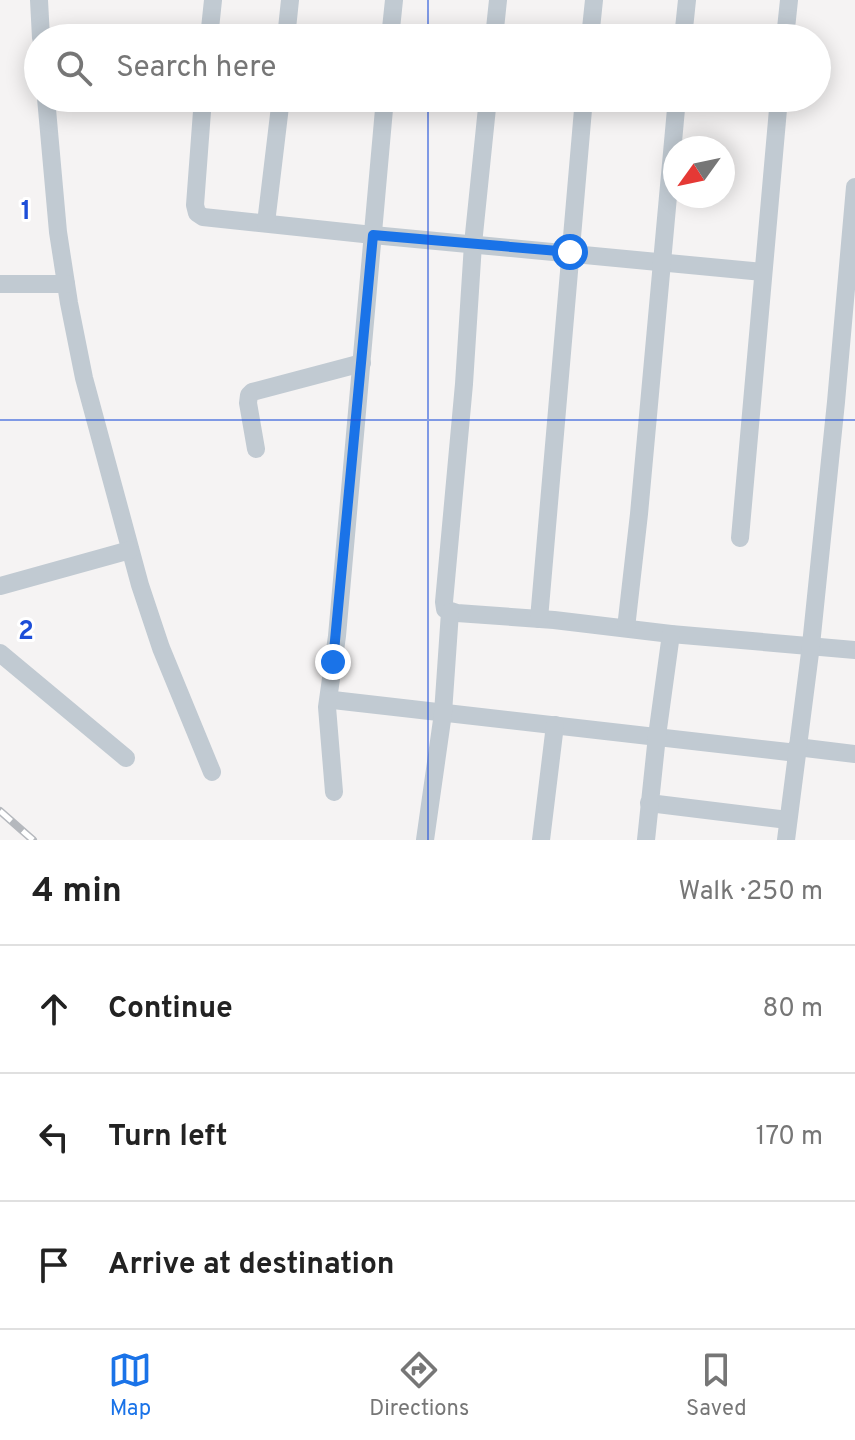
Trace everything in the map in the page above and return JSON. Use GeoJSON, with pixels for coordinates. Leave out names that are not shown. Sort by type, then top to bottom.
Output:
{"type":"FeatureCollection","features":[{"type":"Feature","properties":{"kind":"street"},"geometry":{"type":"LineString","coordinates":[[39,0],[40,24]]}},
{"type":"Feature","properties":{"kind":"street"},"geometry":{"type":"LineString","coordinates":[[210,24],[213,0]]}},
{"type":"Feature","properties":{"kind":"street"},"geometry":{"type":"LineString","coordinates":[[287,24],[290,0]]}},
{"type":"Feature","properties":{"kind":"street"},"geometry":{"type":"LineString","coordinates":[[391,24],[394,0]]}},
{"type":"Feature","properties":{"kind":"street"},"geometry":{"type":"LineString","coordinates":[[495,24],[498,0]]}},
{"type":"Feature","properties":{"kind":"street"},"geometry":{"type":"LineString","coordinates":[[591,24],[594,0]]}},
{"type":"Feature","properties":{"kind":"street"},"geometry":{"type":"LineString","coordinates":[[684,24],[687,0]]}},
{"type":"Feature","properties":{"kind":"street"},"geometry":{"type":"LineString","coordinates":[[786,24],[789,0]]}},
{"type":"Feature","properties":{"kind":"street"},"geometry":{"type":"LineString","coordinates":[[47,112],[58,232],[84,378],[130,550],[161,648],[212,772]]}},
{"type":"Feature","properties":{"kind":"street"},"geometry":{"type":"LineString","coordinates":[[202,112],[195,205],[197,213],[203,217],[763,272]]}},
{"type":"Feature","properties":{"kind":"street"},"geometry":{"type":"LineString","coordinates":[[266,223],[279,112]]}},
{"type":"Feature","properties":{"kind":"street"},"geometry":{"type":"LineString","coordinates":[[334,792],[329,698],[384,112]]}},
{"type":"Feature","properties":{"kind":"street"},"geometry":{"type":"LineString","coordinates":[[487,112],[473,244],[445,609],[450,612],[855,650]]}},
{"type":"Feature","properties":{"kind":"street"},"geometry":{"type":"LineString","coordinates":[[539,619],[583,112]]}},
{"type":"Feature","properties":{"kind":"street"},"geometry":{"type":"LineString","coordinates":[[626,628],[676,112]]}},
{"type":"Feature","properties":{"kind":"street"},"geometry":{"type":"LineString","coordinates":[[740,538],[778,112]]}},
{"type":"Feature","properties":{"kind":"street"},"geometry":{"type":"LineString","coordinates":[[786,840],[851,281],[855,187]]}},
{"type":"Feature","properties":{"kind":"street"},"geometry":{"type":"LineString","coordinates":[[0,284],[66,284]]}},
{"type":"Feature","properties":{"kind":"street"},"geometry":{"type":"LineString","coordinates":[[256,449],[248,403],[252,392],[362,363]]}},
{"type":"Feature","properties":{"kind":"street"},"geometry":{"type":"LineString","coordinates":[[0,586],[130,550]]}},
{"type":"Feature","properties":{"kind":"street"},"geometry":{"type":"LineString","coordinates":[[425,840],[443,713],[450,612]]}},
{"type":"Feature","properties":{"kind":"street"},"geometry":{"type":"LineString","coordinates":[[646,840],[671,634]]}},
{"type":"Feature","properties":{"kind":"street"},"geometry":{"type":"LineString","coordinates":[[0,653],[126,758]]}},
{"type":"Feature","properties":{"kind":"street"},"geometry":{"type":"LineString","coordinates":[[329,698],[657,736],[855,754]]}},
{"type":"Feature","properties":{"kind":"street"},"geometry":{"type":"LineString","coordinates":[[541,840],[555,725]]}},
{"type":"Feature","properties":{"kind":"street"},"geometry":{"type":"LineString","coordinates":[[649,803],[788,820]]}},
{"type":"Feature","properties":{"kind":"railway"},"geometry":{"type":"LineString","coordinates":[[0,811],[33,840]]}},
{"type":"Feature","properties":{"kind":"route"},"geometry":{"type":"LineString","coordinates":[[333,662],[373,235],[570,252]]}}]}
